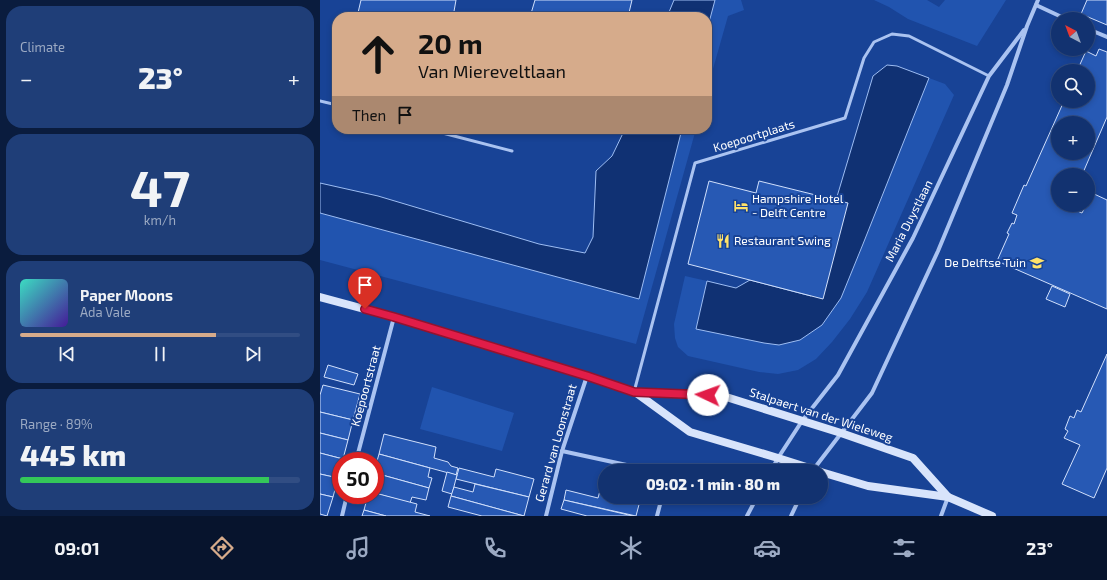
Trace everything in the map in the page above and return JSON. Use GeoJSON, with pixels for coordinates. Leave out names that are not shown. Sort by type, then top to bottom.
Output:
{"type":"FeatureCollection","features":[{"type":"Feature","properties":{"kind":"main road"},"geometry":{"type":"LineString","coordinates":[[320,297],[394,317],[587,376],[634,392]]}},
{"type":"Feature","properties":{"kind":"main road","name":"Stalpaert van der Wieleweg"},"geometry":{"type":"LineString","coordinates":[[634,392],[723,396],[841,433],[913,458],[948,497]]}},
{"type":"Feature","properties":{"kind":"main road","name":"Stalpaert van der Wieleweg"},"geometry":{"type":"LineString","coordinates":[[634,392],[690,432],[796,464]]}},
{"type":"Feature","properties":{"kind":"main road","name":"Stalpaert van der Wieleweg"},"geometry":{"type":"LineString","coordinates":[[828,474],[868,486],[948,497],[992,516]]}},
{"type":"Feature","properties":{"kind":"street","name":"Maria Duystlaan"},"geometry":{"type":"LineString","coordinates":[[821,464],[841,433],[872,393],[938,251],[1007,85],[1027,26],[1038,0]]}},
{"type":"Feature","properties":{"kind":"street"},"geometry":{"type":"LineString","coordinates":[[1036,5],[1051,12]]}},
{"type":"Feature","properties":{"kind":"street","name":"Maria Duystlaan"},"geometry":{"type":"LineString","coordinates":[[775,464],[802,421],[838,375],[913,238],[990,76],[1027,26]]}},
{"type":"Feature","properties":{"kind":"street"},"geometry":{"type":"LineString","coordinates":[[1095,32],[1107,37]]}},
{"type":"Feature","properties":{"kind":"street","name":"Koepoortstraat"},"geometry":{"type":"LineString","coordinates":[[358,452],[394,317]]}},
{"type":"Feature","properties":{"kind":"street","name":"Gerard van Loonstraat"},"geometry":{"type":"LineString","coordinates":[[546,516],[562,451],[587,376]]}},
{"type":"Feature","properties":{"kind":"street"},"geometry":{"type":"LineString","coordinates":[[562,451],[622,464]]}},
{"type":"Feature","properties":{"kind":"street"},"geometry":{"type":"LineString","coordinates":[[940,516],[948,497]]}},
{"type":"Feature","properties":{"kind":"street"},"geometry":{"type":"LineString","coordinates":[[342,516],[345,504]]}},
{"type":"Feature","properties":{"kind":"street"},"geometry":{"type":"LineString","coordinates":[[658,516],[661,504]]}},
{"type":"Feature","properties":{"kind":"street"},"geometry":{"type":"LineString","coordinates":[[747,516],[753,504]]}},
{"type":"Feature","properties":{"kind":"street"},"geometry":{"type":"LineString","coordinates":[[791,516],[797,504]]}},
{"type":"Feature","properties":{"kind":"lane","name":"Koepoortplaats"},"geometry":{"type":"LineString","coordinates":[[634,392],[695,163],[845,118],[864,58],[874,42],[892,34],[909,36],[990,76]]}},
{"type":"Feature","properties":{"kind":"lane"},"geometry":{"type":"LineString","coordinates":[[320,101],[332,104]]}},
{"type":"Feature","properties":{"kind":"lane"},"geometry":{"type":"LineString","coordinates":[[447,134],[512,151]]}},
{"type":"Feature","properties":{"kind":"shaded area"},"geometry":{"type":"Polygon","coordinates":[[[674,0],[715,0],[712,12],[669,12],[674,0]]]}},
{"type":"Feature","properties":{"kind":"shaded area"},"geometry":{"type":"Polygon","coordinates":[[[715,0],[741,0],[744,10],[728,16],[712,72],[712,12],[715,0]]]}},
{"type":"Feature","properties":{"kind":"shaded area"},"geometry":{"type":"Polygon","coordinates":[[[874,0],[927,0],[939,7],[945,0],[1006,0],[977,46],[908,19],[889,7],[874,0]]]}},
{"type":"Feature","properties":{"kind":"shaded area"},"geometry":{"type":"Polygon","coordinates":[[[887,65],[897,66],[929,78],[841,298],[822,325],[800,340],[779,345],[696,329],[707,281],[736,288],[750,280],[811,296],[836,200],[873,76],[887,65]]]}},
{"type":"Feature","properties":{"kind":"shaded area"},"geometry":{"type":"Polygon","coordinates":[[[929,78],[945,84],[954,95],[867,292],[850,319],[832,342],[816,359],[798,370],[778,374],[759,372],[688,356],[678,347],[675,338],[674,324],[685,276],[707,281],[696,329],[822,325],[841,298],[929,78]]]}},
{"type":"Feature","properties":{"kind":"shaded area"},"geometry":{"type":"Polygon","coordinates":[[[623,134],[681,134],[639,299],[320,213],[320,183],[378,196],[539,244],[585,253],[593,237],[596,171],[612,156],[623,134]]]}},
{"type":"Feature","properties":{"kind":"shaded area"},"geometry":{"type":"Polygon","coordinates":[[[681,134],[695,134],[636,344],[320,260],[320,213],[638,298],[681,134]]]}},
{"type":"Feature","properties":{"kind":"shaded area"},"geometry":{"type":"Polygon","coordinates":[[[432,387],[514,413],[502,451],[420,429],[432,387]]]}},
{"type":"Feature","properties":{"kind":"building"},"geometry":{"type":"Polygon","coordinates":[[[361,0],[456,0],[454,12],[358,12],[361,0]]]}},
{"type":"Feature","properties":{"kind":"building"},"geometry":{"type":"Polygon","coordinates":[[[535,0],[632,0],[629,12],[531,12],[535,0]]]}},
{"type":"Feature","properties":{"kind":"building"},"geometry":{"type":"Polygon","coordinates":[[[1087,0],[1107,0],[1107,25],[1095,20],[1095,12],[1082,12],[1087,0]]]}},
{"type":"Feature","properties":{"kind":"building"},"geometry":{"type":"Polygon","coordinates":[[[1099,49],[1107,52],[1107,117],[1095,145],[1095,116],[1057,116],[1061,108],[1095,108],[1095,64],[1080,64],[1084,56],[1095,56],[1099,49]]]}},
{"type":"Feature","properties":{"kind":"building"},"geometry":{"type":"Polygon","coordinates":[[[1051,130],[1051,160],[1088,160],[1085,168],[1051,168],[1051,212],[1095,212],[1095,194],[1107,200],[1107,309],[997,261],[1009,234],[1007,233],[1012,223],[1014,224],[1017,215],[1012,213],[1024,185],[1026,186],[1051,130]]]}},
{"type":"Feature","properties":{"kind":"building"},"geometry":{"type":"Polygon","coordinates":[[[709,181],[756,193],[759,181],[848,203],[823,299],[688,264],[709,181]]]}},
{"type":"Feature","properties":{"kind":"building"},"geometry":{"type":"Polygon","coordinates":[[[1052,286],[1070,294],[1065,307],[1046,299],[1052,286]]]}},
{"type":"Feature","properties":{"kind":"building"},"geometry":{"type":"Polygon","coordinates":[[[1107,354],[1107,468],[1094,498],[1062,484],[1080,445],[1064,438],[1068,431],[1065,429],[1070,416],[1074,418],[1077,410],[1081,412],[1107,354]]]}},
{"type":"Feature","properties":{"kind":"building"},"geometry":{"type":"Polygon","coordinates":[[[328,365],[358,374],[354,385],[324,377],[328,365]]]}},
{"type":"Feature","properties":{"kind":"building"},"geometry":{"type":"Polygon","coordinates":[[[323,385],[360,394],[353,420],[320,412],[320,395],[323,385]]]}},
{"type":"Feature","properties":{"kind":"building"},"geometry":{"type":"Polygon","coordinates":[[[320,412],[353,420],[348,440],[320,433],[320,412]]]}},
{"type":"Feature","properties":{"kind":"building"},"geometry":{"type":"Polygon","coordinates":[[[320,433],[348,440],[345,452],[332,452],[332,456],[320,453],[320,433]]]}},
{"type":"Feature","properties":{"kind":"building"},"geometry":{"type":"Polygon","coordinates":[[[384,434],[436,447],[434,458],[448,462],[451,466],[458,468],[456,475],[384,455],[384,452],[380,452],[384,434]]]}},
{"type":"Feature","properties":{"kind":"building"},"geometry":{"type":"Polygon","coordinates":[[[320,453],[332,456],[332,477],[320,474],[320,453]]]}},
{"type":"Feature","properties":{"kind":"building"},"geometry":{"type":"Polygon","coordinates":[[[384,455],[430,468],[428,477],[432,478],[429,488],[384,476],[384,455]]]}},
{"type":"Feature","properties":{"kind":"building"},"geometry":{"type":"Polygon","coordinates":[[[459,468],[494,477],[496,469],[534,479],[529,497],[456,479],[459,468]]]}},
{"type":"Feature","properties":{"kind":"building"},"geometry":{"type":"Polygon","coordinates":[[[447,472],[457,475],[452,494],[442,491],[447,472]]]}},
{"type":"Feature","properties":{"kind":"building"},"geometry":{"type":"Polygon","coordinates":[[[320,474],[332,477],[332,497],[320,494],[320,474]]]}},
{"type":"Feature","properties":{"kind":"building"},"geometry":{"type":"Polygon","coordinates":[[[384,476],[429,488],[426,500],[412,497],[410,503],[384,496],[384,476]]]}},
{"type":"Feature","properties":{"kind":"building"},"geometry":{"type":"Polygon","coordinates":[[[475,484],[529,497],[524,516],[451,496],[454,487],[473,492],[475,484]]]}},
{"type":"Feature","properties":{"kind":"building"},"geometry":{"type":"Polygon","coordinates":[[[566,490],[598,498],[598,504],[639,504],[636,516],[564,500],[566,490]]]}},
{"type":"Feature","properties":{"kind":"building"},"geometry":{"type":"Polygon","coordinates":[[[320,494],[332,497],[327,516],[320,514],[320,494]]]}},
{"type":"Feature","properties":{"kind":"building"},"geometry":{"type":"Polygon","coordinates":[[[384,495],[417,504],[415,512],[430,516],[386,516],[364,510],[366,504],[384,504],[384,495]]]}},
{"type":"Feature","properties":{"kind":"building"},"geometry":{"type":"Polygon","coordinates":[[[451,496],[524,516],[482,516],[448,507],[451,496]]]}},
{"type":"Feature","properties":{"kind":"building"},"geometry":{"type":"Polygon","coordinates":[[[564,500],[633,516],[587,516],[561,509],[564,500]]]}},
{"type":"Feature","properties":{"kind":"building"},"geometry":{"type":"Polygon","coordinates":[[[364,510],[386,516],[362,516],[364,510]]]}},
{"type":"Feature","properties":{"kind":"place","name":"Hampshire Hotel - Delft Centre"},"geometry":{"type":"Point","coordinates":[741,206]}},
{"type":"Feature","properties":{"kind":"place","name":"Restaurant Swing"},"geometry":{"type":"Point","coordinates":[723,241]}},
{"type":"Feature","properties":{"kind":"place","name":"De Delftse Tuin"},"geometry":{"type":"Point","coordinates":[1037,263]}},
{"type":"Feature","properties":{"kind":"route"},"geometry":{"type":"LineString","coordinates":[[365,309],[572,371],[634,392],[708,395]]}}]}
